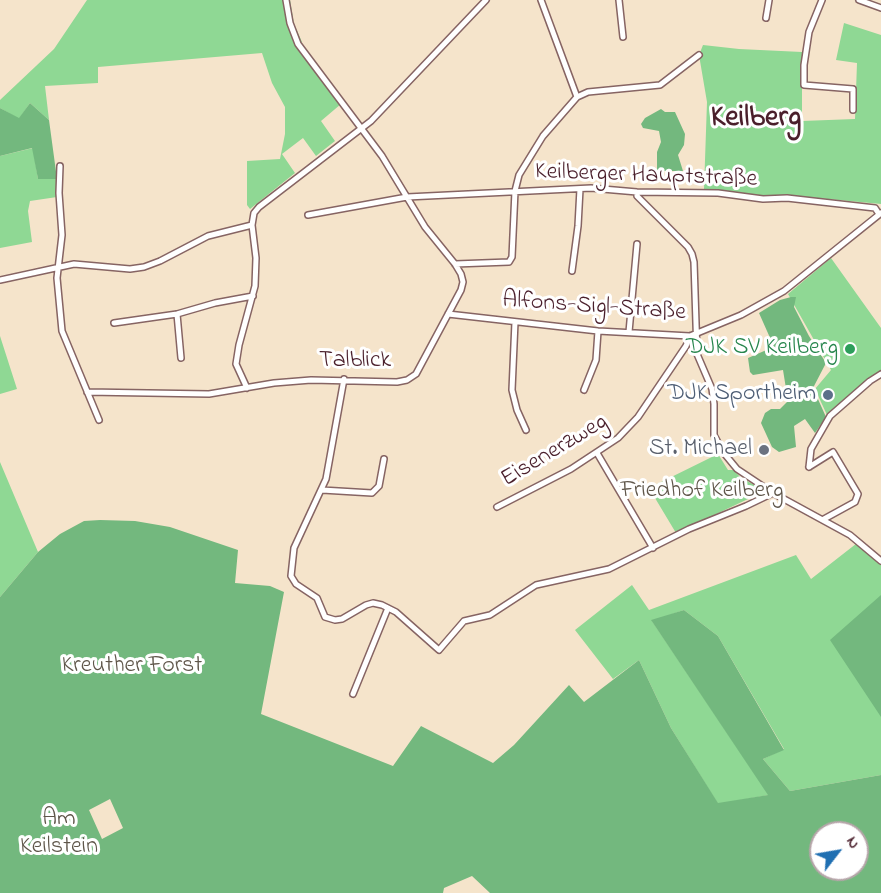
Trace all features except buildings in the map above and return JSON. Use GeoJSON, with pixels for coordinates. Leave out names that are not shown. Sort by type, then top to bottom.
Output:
{"type":"FeatureCollection","features":[{"type":"Feature","properties":{"kind":"street","name":"Talblick"},"geometry":{"type":"LineString","coordinates":[[87,392],[185,395],[208,394],[297,381],[344,379],[397,382],[416,374],[461,290],[463,282],[455,264],[426,227],[390,168],[298,44],[290,23],[286,0]]}},
{"type":"Feature","properties":{"kind":"street"},"geometry":{"type":"LineString","coordinates":[[246,388],[238,372],[237,353],[253,296],[256,274],[252,225],[254,213],[362,129],[486,0]]}},
{"type":"Feature","properties":{"kind":"street"},"geometry":{"type":"LineString","coordinates":[[541,0],[577,97]]}},
{"type":"Feature","properties":{"kind":"street"},"geometry":{"type":"LineString","coordinates":[[619,0],[623,37]]}},
{"type":"Feature","properties":{"kind":"street"},"geometry":{"type":"LineString","coordinates":[[766,18],[769,0]]}},
{"type":"Feature","properties":{"kind":"street"},"geometry":{"type":"LineString","coordinates":[[822,0],[809,32],[804,65],[804,85],[853,89],[853,110]]}},
{"type":"Feature","properties":{"kind":"street"},"geometry":{"type":"LineString","coordinates":[[859,0],[881,8]]}},
{"type":"Feature","properties":{"kind":"street"},"geometry":{"type":"LineString","coordinates":[[455,264],[509,261],[512,258],[515,191],[519,175],[543,136],[577,97],[588,92],[660,85],[699,55]]}},
{"type":"Feature","properties":{"kind":"street"},"geometry":{"type":"LineString","coordinates":[[60,166],[58,193],[62,235],[57,279],[62,331],[99,420]]}},
{"type":"Feature","properties":{"kind":"street","name":"Keilberger Hauptstraße"},"geometry":{"type":"LineString","coordinates":[[308,215],[407,197],[591,188],[637,192],[718,193],[763,199],[794,199],[875,208],[880,213]]}},
{"type":"Feature","properties":{"kind":"street"},"geometry":{"type":"LineString","coordinates":[[572,271],[580,189]]}},
{"type":"Feature","properties":{"kind":"street"},"geometry":{"type":"LineString","coordinates":[[637,192],[637,196],[688,247],[692,254],[697,354],[712,389],[714,435],[723,452],[737,469],[773,493],[850,535],[881,561]]}},
{"type":"Feature","properties":{"kind":"street","name":"Alfons-Sigl-Straße"},"geometry":{"type":"LineString","coordinates":[[448,314],[598,331],[690,336],[739,317],[784,291],[880,213]]}},
{"type":"Feature","properties":{"kind":"street"},"geometry":{"type":"LineString","coordinates":[[0,280],[74,264],[144,267],[208,236],[252,225]]}},
{"type":"Feature","properties":{"kind":"street"},"geometry":{"type":"LineString","coordinates":[[629,332],[638,244]]}},
{"type":"Feature","properties":{"kind":"street"},"geometry":{"type":"LineString","coordinates":[[114,323],[177,314],[214,303],[253,296]]}},
{"type":"Feature","properties":{"kind":"street"},"geometry":{"type":"LineString","coordinates":[[177,314],[181,358]]}},
{"type":"Feature","properties":{"kind":"street"},"geometry":{"type":"LineString","coordinates":[[515,322],[513,390],[517,410],[526,430]]}},
{"type":"Feature","properties":{"kind":"street"},"geometry":{"type":"LineString","coordinates":[[584,390],[596,360],[598,331]]}},
{"type":"Feature","properties":{"kind":"street","name":"Eisenerzweg"},"geometry":{"type":"LineString","coordinates":[[497,507],[570,469],[618,438],[638,417],[687,346],[690,336]]}},
{"type":"Feature","properties":{"kind":"street"},"geometry":{"type":"LineString","coordinates":[[824,519],[855,502],[858,494],[833,452],[808,467],[810,449],[830,416],[881,374]]}},
{"type":"Feature","properties":{"kind":"street"},"geometry":{"type":"LineString","coordinates":[[344,379],[326,479],[294,548],[291,576],[294,582],[312,593],[325,617],[335,620],[342,619],[373,603],[396,612],[439,650],[464,621],[490,615],[536,585],[609,569],[689,529],[773,493]]}},
{"type":"Feature","properties":{"kind":"street"},"geometry":{"type":"LineString","coordinates":[[597,453],[653,548]]}},
{"type":"Feature","properties":{"kind":"street"},"geometry":{"type":"LineString","coordinates":[[322,490],[372,493],[379,486],[384,459]]}},
{"type":"Feature","properties":{"kind":"street"},"geometry":{"type":"LineString","coordinates":[[353,694],[388,608]]}},
{"type":"Feature","properties":{"kind":"green space"},"geometry":{"type":"Polygon","coordinates":[[[87,0],[290,0],[294,24],[302,42],[296,43],[341,104],[321,121],[335,141],[316,156],[303,138],[282,154],[295,173],[250,209],[247,205],[247,161],[280,159],[285,134],[285,107],[272,83],[262,53],[98,67],[98,83],[45,86],[49,120],[30,103],[19,119],[0,108],[0,100],[54,49],[87,0]]]}},
{"type":"Feature","properties":{"kind":"green space"},"geometry":{"type":"Polygon","coordinates":[[[844,23],[881,35],[881,204],[786,195],[761,196],[704,189],[707,102],[699,55],[703,45],[802,52],[802,121],[855,119],[857,63],[836,60],[844,23]]]}},
{"type":"Feature","properties":{"kind":"green space"},"geometry":{"type":"Polygon","coordinates":[[[30,103],[49,120],[57,179],[38,179],[32,148],[0,156],[0,108],[19,118],[30,103]]]}},
{"type":"Feature","properties":{"kind":"green space"},"geometry":{"type":"Polygon","coordinates":[[[661,109],[665,112],[675,112],[685,134],[684,145],[678,155],[683,171],[657,171],[657,152],[661,142],[659,131],[643,128],[641,124],[645,118],[661,109]]]}},
{"type":"Feature","properties":{"kind":"green space"},"geometry":{"type":"Polygon","coordinates":[[[33,148],[38,179],[57,179],[57,197],[30,201],[28,211],[32,242],[0,248],[0,156],[33,148]]]}},
{"type":"Feature","properties":{"kind":"green space","name":"DJK SV Keilberg"},"geometry":{"type":"Polygon","coordinates":[[[831,258],[881,328],[881,371],[827,415],[815,389],[831,370],[788,294],[831,258]]]}},
{"type":"Feature","properties":{"kind":"green space"},"geometry":{"type":"Polygon","coordinates":[[[796,297],[794,307],[826,363],[813,388],[826,417],[815,433],[805,419],[794,426],[796,447],[779,452],[772,447],[761,423],[765,413],[771,409],[780,409],[788,401],[783,370],[753,375],[750,372],[748,358],[771,348],[771,340],[759,313],[780,300],[796,297]]]}},
{"type":"Feature","properties":{"kind":"green space"},"geometry":{"type":"Polygon","coordinates":[[[0,336],[17,389],[0,394],[0,336]]]}},
{"type":"Feature","properties":{"kind":"green space","name":"Friedhof Keilberg"},"geometry":{"type":"Polygon","coordinates":[[[718,454],[728,470],[734,470],[740,477],[765,491],[676,533],[649,488],[718,454]]]}},
{"type":"Feature","properties":{"kind":"green space"},"geometry":{"type":"Polygon","coordinates":[[[0,462],[38,552],[0,597],[0,462]]]}},
{"type":"Feature","properties":{"kind":"green space","name":"Kreuther Forst"},"geometry":{"type":"Polygon","coordinates":[[[84,521],[135,521],[170,527],[238,550],[235,583],[270,586],[284,592],[261,714],[393,766],[421,726],[493,763],[514,745],[569,685],[584,702],[639,660],[671,728],[718,803],[768,795],[651,620],[684,610],[718,636],[784,750],[763,759],[790,791],[881,775],[881,893],[490,893],[472,876],[444,888],[443,893],[0,893],[0,597],[38,552],[60,534],[84,521]],[[110,799],[89,810],[102,839],[123,828],[110,799]]]}},
{"type":"Feature","properties":{"kind":"green space"},"geometry":{"type":"Polygon","coordinates":[[[861,540],[881,559],[881,775],[790,791],[763,759],[784,749],[718,636],[684,610],[652,621],[769,795],[718,804],[671,728],[639,660],[613,679],[575,630],[632,585],[649,610],[796,555],[811,579],[861,540]]]}},
{"type":"Feature","properties":{"kind":"green space"},"geometry":{"type":"Polygon","coordinates":[[[881,595],[881,717],[830,640],[881,595]]]}},
{"type":"Feature","properties":{"kind":"place","name":"DJK SV Keilberg"},"geometry":{"type":"Point","coordinates":[850,349]}},
{"type":"Feature","properties":{"kind":"place","name":"DJK Sportheim"},"geometry":{"type":"Point","coordinates":[828,395]}},
{"type":"Feature","properties":{"kind":"place","name":"St. Michael"},"geometry":{"type":"Point","coordinates":[764,450]}},
{"type":"Feature","properties":{"kind":"district","name":"Keilberg"},"geometry":{"type":"Point","coordinates":[756,120]}},
{"type":"Feature","properties":{"kind":"park label","name":"Am Keilstein"},"geometry":{"type":"Point","coordinates":[59,834]}}]}
